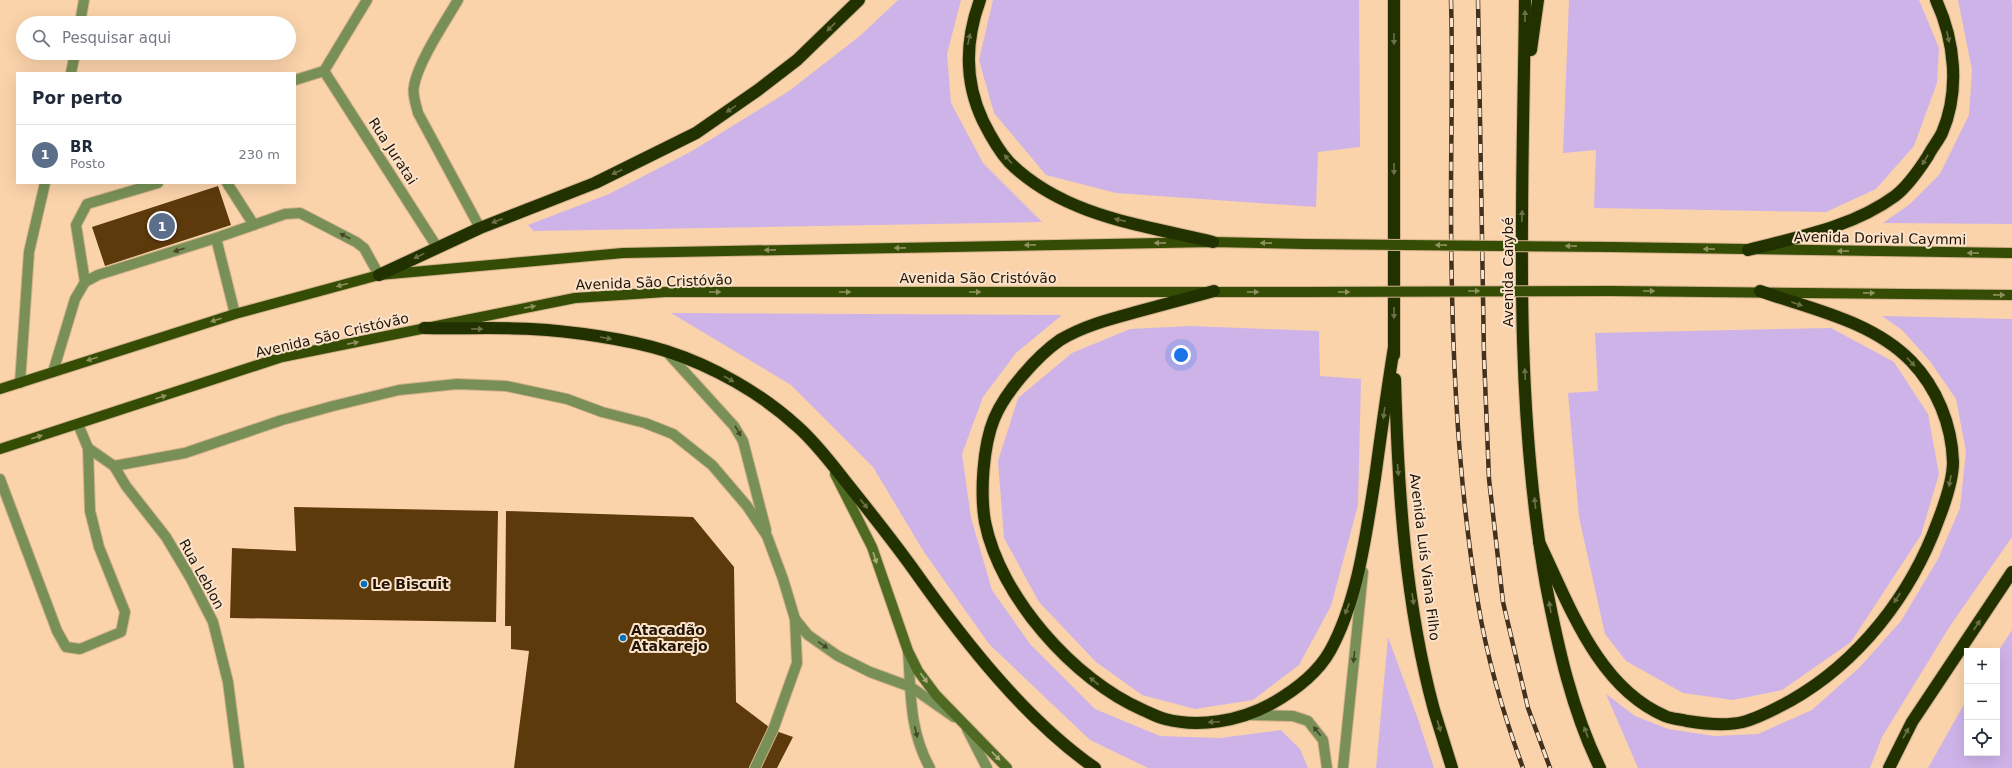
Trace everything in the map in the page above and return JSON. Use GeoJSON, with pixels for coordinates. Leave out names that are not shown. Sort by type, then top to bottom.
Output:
{"type":"FeatureCollection","features":[{"type":"Feature","properties":{"kind":"highway"},"geometry":{"type":"LineString","coordinates":[[379,275],[480,228],[595,183],[696,133],[758,90],[797,60],[859,0]]}},
{"type":"Feature","properties":{"kind":"highway"},"geometry":{"type":"LineString","coordinates":[[980,0],[968,45],[968,76],[976,106],[991,136],[1008,161],[1039,187],[1069,203],[1103,216],[1213,242]]}},
{"type":"Feature","properties":{"kind":"highway","name":"Avenida Carybé"},"geometry":{"type":"LineString","coordinates":[[1526,0],[1522,305],[1530,460],[1539,542]]}},
{"type":"Feature","properties":{"kind":"highway"},"geometry":{"type":"LineString","coordinates":[[1524,97],[1538,0]]}},
{"type":"Feature","properties":{"kind":"highway"},"geometry":{"type":"LineString","coordinates":[[1748,250],[1821,231],[1861,215],[1896,195],[1920,169],[1942,133],[1953,96],[1952,54],[1943,16],[1936,0]]}},
{"type":"Feature","properties":{"kind":"highway"},"geometry":{"type":"LineString","coordinates":[[1214,291],[1088,326],[1061,340],[1034,362],[1013,387],[994,419],[986,450],[983,489],[986,522],[999,564],[1017,597],[1044,634],[1072,664],[1104,689],[1133,706],[1164,719],[1194,723],[1223,721],[1259,710],[1290,693],[1312,674],[1330,652],[1349,606],[1366,534],[1394,347],[1394,1]]}},
{"type":"Feature","properties":{"kind":"highway"},"geometry":{"type":"LineString","coordinates":[[1539,542],[1583,634],[1602,665],[1631,695],[1665,716],[1704,724],[1742,722],[1774,710],[1809,690],[1846,662],[1882,622],[1929,546],[1945,503],[1953,464],[1949,431],[1937,396],[1912,362],[1886,339],[1855,324],[1760,291]]}},
{"type":"Feature","properties":{"kind":"highway"},"geometry":{"type":"LineString","coordinates":[[424,328],[531,329],[589,336],[665,350],[709,367],[758,396],[799,427],[828,460],[892,540],[944,612],[982,660],[1045,726],[1095,768]]}},
{"type":"Feature","properties":{"kind":"highway","name":"Avenida Luís Viana Filho"},"geometry":{"type":"LineString","coordinates":[[1394,347],[1397,451],[1409,575],[1418,637],[1434,710],[1452,768]]}},
{"type":"Feature","properties":{"kind":"highway"},"geometry":{"type":"LineString","coordinates":[[1539,542],[1554,625],[1570,687],[1600,768]]}},
{"type":"Feature","properties":{"kind":"highway"},"geometry":{"type":"LineString","coordinates":[[1888,768],[1912,722],[2012,572]]}},
{"type":"Feature","properties":{"kind":"main road","name":"Avenida São Cristóvão"},"geometry":{"type":"LineString","coordinates":[[0,389],[235,314],[379,275],[623,253],[1213,242],[1610,247]]}},
{"type":"Feature","properties":{"kind":"main road","name":"Avenida Dorival Caymmi"},"geometry":{"type":"LineString","coordinates":[[1610,247],[2012,253]]}},
{"type":"Feature","properties":{"kind":"main road","name":"Avenida São Cristóvão"},"geometry":{"type":"LineString","coordinates":[[0,449],[282,357],[575,298],[665,292],[1760,291]]}},
{"type":"Feature","properties":{"kind":"main road"},"geometry":{"type":"LineString","coordinates":[[1760,291],[2012,295]]}},
{"type":"Feature","properties":{"kind":"main road"},"geometry":{"type":"LineString","coordinates":[[828,460],[872,547],[908,651],[918,671],[936,695],[1007,768]]}},
{"type":"Feature","properties":{"kind":"street"},"geometry":{"type":"LineString","coordinates":[[81,16],[84,0]]}},
{"type":"Feature","properties":{"kind":"street"},"geometry":{"type":"LineString","coordinates":[[296,80],[324,71],[367,0]]}},
{"type":"Feature","properties":{"kind":"street"},"geometry":{"type":"LineString","coordinates":[[458,0],[422,63],[414,85],[414,98],[418,113],[480,228]]}},
{"type":"Feature","properties":{"kind":"street"},"geometry":{"type":"LineString","coordinates":[[71,72],[74,60]]}},
{"type":"Feature","properties":{"kind":"street","name":"Rua Juratai"},"geometry":{"type":"LineString","coordinates":[[324,71],[437,247]]}},
{"type":"Feature","properties":{"kind":"street"},"geometry":{"type":"LineString","coordinates":[[20,382],[29,252],[45,184]]}},
{"type":"Feature","properties":{"kind":"street"},"geometry":{"type":"LineString","coordinates":[[85,282],[76,225],[86,204],[155,184]]}},
{"type":"Feature","properties":{"kind":"street"},"geometry":{"type":"LineString","coordinates":[[228,184],[254,225]]}},
{"type":"Feature","properties":{"kind":"street"},"geometry":{"type":"LineString","coordinates":[[53,372],[75,299],[85,282],[98,275],[216,238],[285,214],[300,214],[313,219],[356,242],[364,248],[379,275]]}},
{"type":"Feature","properties":{"kind":"street"},"geometry":{"type":"LineString","coordinates":[[216,238],[235,314]]}},
{"type":"Feature","properties":{"kind":"street"},"geometry":{"type":"LineString","coordinates":[[665,350],[734,426],[743,441],[768,536],[795,619],[797,663],[773,730],[755,768]]}},
{"type":"Feature","properties":{"kind":"street"},"geometry":{"type":"LineString","coordinates":[[114,466],[184,453],[282,420],[399,390],[457,384],[506,386],[567,399],[602,412],[645,423],[673,434],[712,465],[743,500],[768,536]]}},
{"type":"Feature","properties":{"kind":"street"},"geometry":{"type":"LineString","coordinates":[[0,480],[57,631],[66,647],[80,649],[121,632],[125,612],[99,547],[92,518],[88,448],[78,424]]}},
{"type":"Feature","properties":{"kind":"street","name":"Rua Leblon"},"geometry":{"type":"LineString","coordinates":[[88,448],[114,466],[130,492],[166,537],[191,579],[212,622],[228,682],[239,768]]}},
{"type":"Feature","properties":{"kind":"street"},"geometry":{"type":"LineString","coordinates":[[1343,768],[1366,534]]}},
{"type":"Feature","properties":{"kind":"street"},"geometry":{"type":"LineString","coordinates":[[795,619],[808,635],[838,656],[870,672],[911,687],[965,725],[987,768]]}},
{"type":"Feature","properties":{"kind":"street"},"geometry":{"type":"LineString","coordinates":[[908,651],[911,687],[911,712],[917,738],[930,768]]}},
{"type":"Feature","properties":{"kind":"street"},"geometry":{"type":"LineString","coordinates":[[1240,715],[1293,716],[1308,721],[1323,740],[1327,768]]}},
{"type":"Feature","properties":{"kind":"shaded area"},"geometry":{"type":"Polygon","coordinates":[[[898,0],[961,0],[947,54],[951,103],[983,163],[1042,222],[534,231],[528,225],[609,194],[692,151],[789,91],[861,35],[898,0]]]}},
{"type":"Feature","properties":{"kind":"shaded area"},"geometry":{"type":"Polygon","coordinates":[[[993,0],[1359,0],[1360,147],[1318,152],[1316,207],[1116,193],[1046,175],[994,113],[979,60],[993,0]]]}},
{"type":"Feature","properties":{"kind":"shaded area"},"geometry":{"type":"Polygon","coordinates":[[[1569,0],[1919,0],[1939,48],[1937,83],[1914,146],[1876,189],[1826,212],[1594,208],[1596,150],[1563,153],[1569,0]]]}},
{"type":"Feature","properties":{"kind":"shaded area"},"geometry":{"type":"Polygon","coordinates":[[[1958,0],[2011,0],[2012,2],[2012,224],[1883,223],[1910,204],[1940,174],[1969,115],[1972,70],[1958,0]]]}},
{"type":"Feature","properties":{"kind":"shaded area"},"geometry":{"type":"Polygon","coordinates":[[[671,313],[1062,315],[1016,353],[983,397],[962,454],[971,518],[992,590],[1030,644],[1095,709],[1160,736],[1220,738],[1281,730],[1300,749],[1308,768],[1148,768],[1090,740],[989,644],[924,552],[873,467],[791,385],[671,313]]]}},
{"type":"Feature","properties":{"kind":"shaded area"},"geometry":{"type":"Polygon","coordinates":[[[1882,316],[2012,319],[2012,537],[1950,626],[1882,737],[1870,768],[1638,768],[1606,694],[1635,716],[1668,729],[1715,736],[1758,734],[1812,710],[1860,667],[1901,621],[1938,559],[1960,508],[1966,451],[1956,399],[1929,360],[1902,330],[1882,316]]]}},
{"type":"Feature","properties":{"kind":"shaded area"},"geometry":{"type":"Polygon","coordinates":[[[1190,326],[1319,331],[1320,376],[1361,379],[1358,505],[1331,606],[1299,665],[1253,700],[1195,709],[1142,695],[1096,662],[1039,602],[1004,538],[998,461],[1018,398],[1072,353],[1130,329],[1190,326]]]}},
{"type":"Feature","properties":{"kind":"shaded area"},"geometry":{"type":"Polygon","coordinates":[[[1831,328],[1894,362],[1928,414],[1939,474],[1921,535],[1851,642],[1782,690],[1733,700],[1683,693],[1626,661],[1605,634],[1579,517],[1568,393],[1598,391],[1595,333],[1831,328]]]}},
{"type":"Feature","properties":{"kind":"shaded area"},"geometry":{"type":"Polygon","coordinates":[[[2012,630],[2012,768],[1928,768],[1964,704],[1964,756],[2000,756],[2000,648],[2012,630]]]}},
{"type":"Feature","properties":{"kind":"shaded area"},"geometry":{"type":"Polygon","coordinates":[[[1388,637],[1418,719],[1434,768],[1376,768],[1388,637]]]}},
{"type":"Feature","properties":{"kind":"building"},"geometry":{"type":"Polygon","coordinates":[[[218,186],[231,225],[105,266],[92,227],[218,186]]]}},
{"type":"Feature","properties":{"kind":"building","name":"Le Biscuit"},"geometry":{"type":"Polygon","coordinates":[[[294,507],[498,511],[496,622],[230,618],[232,548],[296,551],[294,507]]]}},
{"type":"Feature","properties":{"kind":"building","name":"Atacadão Atakarejo"},"geometry":{"type":"Polygon","coordinates":[[[506,511],[693,517],[734,567],[736,702],[773,730],[793,737],[777,768],[514,768],[529,651],[511,649],[511,626],[505,626],[506,511]]]}},
{"type":"Feature","properties":{"kind":"railway"},"geometry":{"type":"LineString","coordinates":[[1451,0],[1452,300],[1456,401],[1464,503],[1478,603],[1486,645],[1509,728],[1523,768]]}},
{"type":"Feature","properties":{"kind":"railway"},"geometry":{"type":"LineString","coordinates":[[1478,0],[1484,356],[1489,479],[1503,602],[1528,708],[1550,768]]}},
{"type":"Feature","properties":{"kind":"place","name":"BR"},"geometry":{"type":"Point","coordinates":[162,226]}},
{"type":"Feature","properties":{"kind":"place","name":"Le Biscuit"},"geometry":{"type":"Point","coordinates":[364,584]}},
{"type":"Feature","properties":{"kind":"place","name":"Atacadão Atakarejo"},"geometry":{"type":"Point","coordinates":[623,638]}}]}
